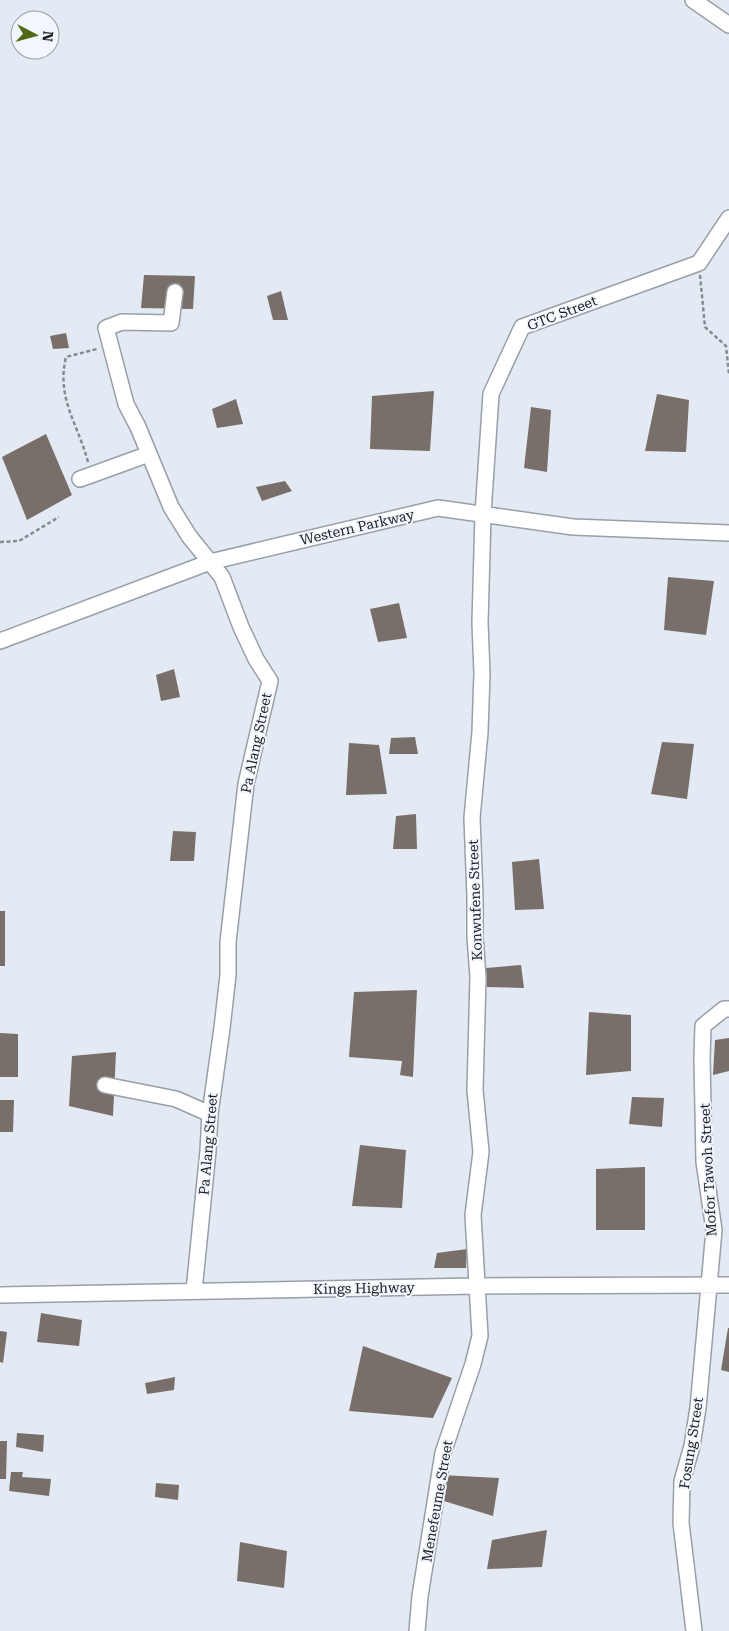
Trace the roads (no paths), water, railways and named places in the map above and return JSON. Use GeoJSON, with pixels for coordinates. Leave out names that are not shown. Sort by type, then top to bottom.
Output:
{"type":"FeatureCollection","features":[{"type":"Feature","properties":{"kind":"street"},"geometry":{"type":"LineString","coordinates":[[693,0],[729,25]]}},
{"type":"Feature","properties":{"kind":"street","name":"GTC Street"},"geometry":{"type":"LineString","coordinates":[[482,514],[491,394],[522,327],[699,263],[729,218]]}},
{"type":"Feature","properties":{"kind":"street","name":"Pa Alang Street"},"geometry":{"type":"LineString","coordinates":[[175,292],[171,323],[122,322],[106,328],[126,404],[171,507],[189,536],[222,577],[256,659],[270,681],[246,784],[228,942],[228,976],[210,1114],[194,1291]]}},
{"type":"Feature","properties":{"kind":"street"},"geometry":{"type":"LineString","coordinates":[[86,477],[149,454]]}},
{"type":"Feature","properties":{"kind":"street","name":"Western Parkway"},"geometry":{"type":"LineString","coordinates":[[0,641],[210,562],[438,508],[573,527],[729,533]]}},
{"type":"Feature","properties":{"kind":"street","name":"Konwufene Street"},"geometry":{"type":"LineString","coordinates":[[476,1286],[474,1215],[480,1152],[476,1090],[478,977],[472,818],[480,732],[482,673],[480,623],[482,514]]}},
{"type":"Feature","properties":{"kind":"street","name":"Mofor Tawoh Street"},"geometry":{"type":"LineString","coordinates":[[708,1285],[714,1230],[704,1162],[703,1026],[724,1009],[729,1009]]}},
{"type":"Feature","properties":{"kind":"street"},"geometry":{"type":"LineString","coordinates":[[105,1085],[176,1099],[210,1114]]}},
{"type":"Feature","properties":{"kind":"street","name":"Fosung Street"},"geometry":{"type":"LineString","coordinates":[[694,1631],[681,1522],[682,1481],[692,1446],[698,1408],[708,1285]]}},
{"type":"Feature","properties":{"kind":"street","name":"Kings Highway"},"geometry":{"type":"LineString","coordinates":[[0,1294],[476,1286],[729,1285]]}},
{"type":"Feature","properties":{"kind":"street","name":"Menefeume Street"},"geometry":{"type":"LineString","coordinates":[[417,1631],[420,1596],[443,1453],[473,1364],[480,1336],[476,1286]]}}]}
